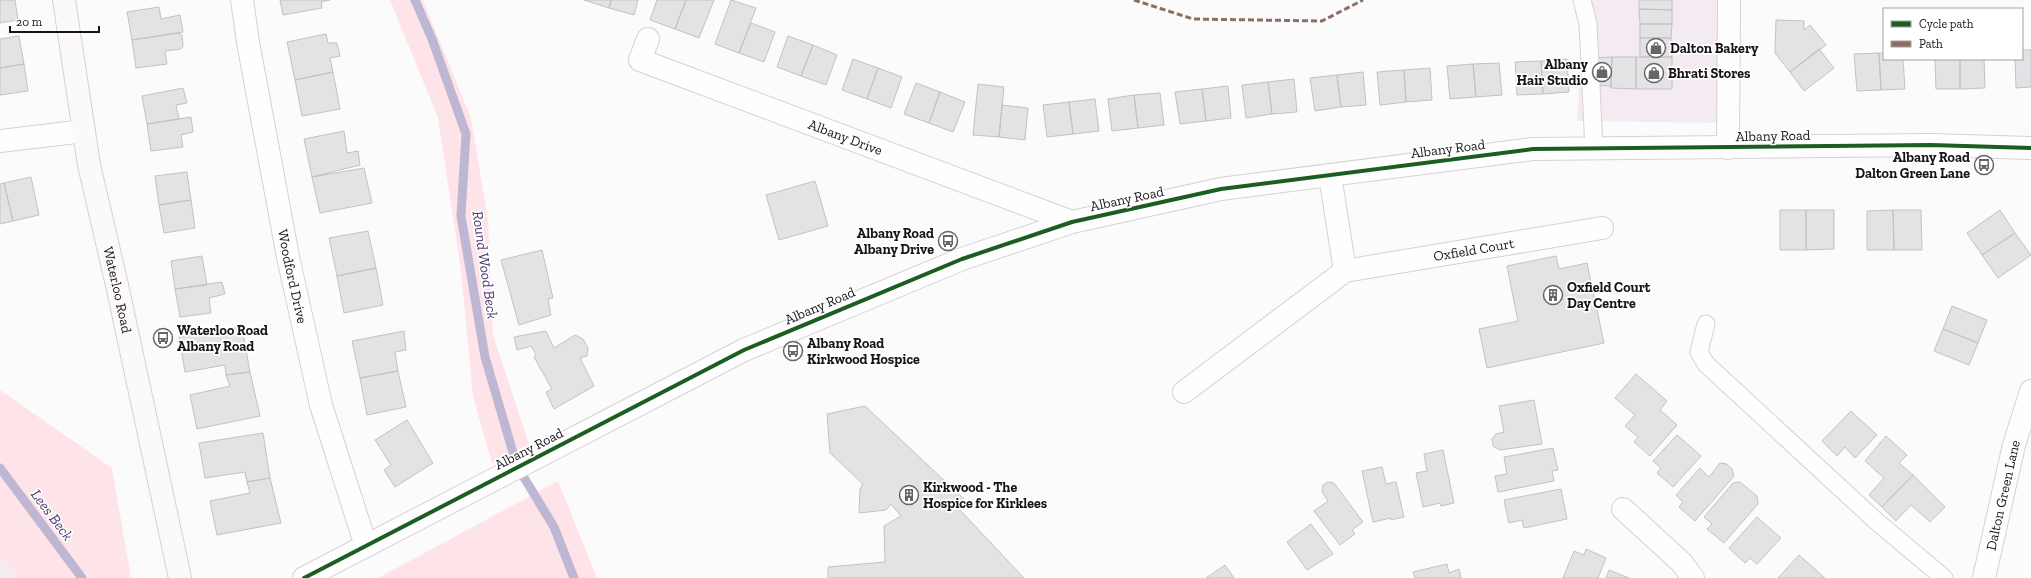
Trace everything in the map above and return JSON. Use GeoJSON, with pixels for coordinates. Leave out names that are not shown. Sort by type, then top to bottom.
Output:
{"type":"FeatureCollection","features":[{"type":"Feature","properties":{"kind":"street","name":"Waterloo Road"},"geometry":{"type":"LineString","coordinates":[[64,0],[89,165],[119,292],[180,578]]}},
{"type":"Feature","properties":{"kind":"street","name":"Woodford Drive"},"geometry":{"type":"LineString","coordinates":[[242,0],[248,42],[288,257],[320,405],[366,546]]}},
{"type":"Feature","properties":{"kind":"street"},"geometry":{"type":"LineString","coordinates":[[1728,148],[1729,0]]}},
{"type":"Feature","properties":{"kind":"street","name":"Albany Drive"},"geometry":{"type":"LineString","coordinates":[[648,39],[640,60],[1072,222]]}},
{"type":"Feature","properties":{"kind":"street"},"geometry":{"type":"LineString","coordinates":[[0,141],[84,131]]}},
{"type":"Feature","properties":{"kind":"street","name":"Albany Road"},"geometry":{"type":"LineString","coordinates":[[304,578],[744,350],[962,259],[1072,222],[1221,190],[1533,149],[1931,145],[2031,148]]}},
{"type":"Feature","properties":{"kind":"street"},"geometry":{"type":"LineString","coordinates":[[1330,175],[1345,271]]}},
{"type":"Feature","properties":{"kind":"street","name":"Oxfield Court"},"geometry":{"type":"LineString","coordinates":[[1184,392],[1345,271],[1602,228]]}},
{"type":"Feature","properties":{"kind":"street","name":"Dalton Green Lane"},"geometry":{"type":"LineString","coordinates":[[1984,578],[2014,445],[2031,391]]}},
{"type":"Feature","properties":{"kind":"street"},"geometry":{"type":"LineString","coordinates":[[1623,509],[1682,563],[1693,578]]}},
{"type":"Feature","properties":{"kind":"lane"},"geometry":{"type":"LineString","coordinates":[[1582,0],[1588,24],[1594,149]]}},
{"type":"Feature","properties":{"kind":"lane"},"geometry":{"type":"LineString","coordinates":[[1706,324],[1700,352],[1706,364],[1876,521],[1944,578]]}},
{"type":"Feature","properties":{"kind":"shaded area"},"geometry":{"type":"Polygon","coordinates":[[[390,0],[423,0],[471,118],[488,220],[493,335],[529,444],[492,463],[473,397],[461,270],[438,118],[390,0]]]}},
{"type":"Feature","properties":{"kind":"shaded area"},"geometry":{"type":"Polygon","coordinates":[[[1583,0],[1722,0],[1719,123],[1577,121],[1583,0]]]}},
{"type":"Feature","properties":{"kind":"shaded area"},"geometry":{"type":"Polygon","coordinates":[[[0,390],[112,468],[131,578],[15,578],[14,569],[0,558],[0,390]]]}},
{"type":"Feature","properties":{"kind":"shaded area"},"geometry":{"type":"Polygon","coordinates":[[[558,481],[597,578],[378,578],[558,481]]]}},
{"type":"Feature","properties":{"kind":"shaded area"},"geometry":{"type":"Polygon","coordinates":[[[0,558],[14,569],[15,578],[0,578],[0,558]]]}},
{"type":"Feature","properties":{"kind":"building"},"geometry":{"type":"Polygon","coordinates":[[[0,0],[15,0],[18,20],[0,23],[0,0]]]}},
{"type":"Feature","properties":{"kind":"building"},"geometry":{"type":"Polygon","coordinates":[[[280,0],[330,0],[321,2],[322,8],[283,15],[280,0]]]}},
{"type":"Feature","properties":{"kind":"building"},"geometry":{"type":"Polygon","coordinates":[[[584,0],[611,0],[609,8],[584,0]]]}},
{"type":"Feature","properties":{"kind":"building"},"geometry":{"type":"Polygon","coordinates":[[[611,0],[638,0],[634,15],[609,8],[611,0]]]}},
{"type":"Feature","properties":{"kind":"building"},"geometry":{"type":"Polygon","coordinates":[[[657,0],[686,0],[675,29],[650,20],[657,0]]]}},
{"type":"Feature","properties":{"kind":"building"},"geometry":{"type":"Polygon","coordinates":[[[686,0],[714,0],[699,38],[675,29],[686,0]]]}},
{"type":"Feature","properties":{"kind":"building"},"geometry":{"type":"Polygon","coordinates":[[[731,0],[756,8],[739,53],[715,44],[731,0]]]}},
{"type":"Feature","properties":{"kind":"building"},"geometry":{"type":"Polygon","coordinates":[[[1639,0],[1672,0],[1672,10],[1639,9],[1639,0]]]}},
{"type":"Feature","properties":{"kind":"building"},"geometry":{"type":"Polygon","coordinates":[[[159,7],[161,19],[180,15],[183,32],[132,40],[127,12],[159,7]]]}},
{"type":"Feature","properties":{"kind":"building"},"geometry":{"type":"Polygon","coordinates":[[[1639,9],[1672,10],[1672,24],[1640,24],[1639,9]]]}},
{"type":"Feature","properties":{"kind":"building"},"geometry":{"type":"Polygon","coordinates":[[[1776,20],[1804,21],[1804,30],[1810,25],[1826,45],[1790,72],[1775,53],[1776,20]]]}},
{"type":"Feature","properties":{"kind":"building"},"geometry":{"type":"Polygon","coordinates":[[[751,23],[775,32],[764,62],[739,53],[751,23]]]}},
{"type":"Feature","properties":{"kind":"building"},"geometry":{"type":"Polygon","coordinates":[[[1640,24],[1672,24],[1671,38],[1640,38],[1640,24]]]}},
{"type":"Feature","properties":{"kind":"building"},"geometry":{"type":"Polygon","coordinates":[[[178,33],[182,35],[183,46],[181,49],[165,51],[167,64],[136,68],[132,40],[178,33]]]}},
{"type":"Feature","properties":{"kind":"building"},"geometry":{"type":"Polygon","coordinates":[[[326,34],[328,43],[337,43],[340,56],[330,58],[333,72],[295,80],[287,42],[326,34]]]}},
{"type":"Feature","properties":{"kind":"building"},"geometry":{"type":"Polygon","coordinates":[[[19,36],[24,64],[0,68],[0,39],[19,36]]]}},
{"type":"Feature","properties":{"kind":"building"},"geometry":{"type":"Polygon","coordinates":[[[788,36],[813,45],[801,76],[777,67],[788,36]]]}},
{"type":"Feature","properties":{"kind":"building","name":"Dalton Bakery"},"geometry":{"type":"Polygon","coordinates":[[[1640,38],[1671,38],[1672,57],[1640,57],[1640,38]]]}},
{"type":"Feature","properties":{"kind":"building"},"geometry":{"type":"Polygon","coordinates":[[[813,45],[837,55],[826,85],[801,76],[813,45]]]}},
{"type":"Feature","properties":{"kind":"building"},"geometry":{"type":"Polygon","coordinates":[[[1819,49],[1834,68],[1804,91],[1790,72],[1819,49]]]}},
{"type":"Feature","properties":{"kind":"building"},"geometry":{"type":"Polygon","coordinates":[[[2023,50],[2031,50],[2031,87],[2016,88],[2015,60],[2023,60],[2023,50]]]}},
{"type":"Feature","properties":{"kind":"building"},"geometry":{"type":"Polygon","coordinates":[[[1879,53],[1881,90],[1857,91],[1854,54],[1879,53]]]}},
{"type":"Feature","properties":{"kind":"building"},"geometry":{"type":"Polygon","coordinates":[[[1879,53],[1883,53],[1883,60],[1903,60],[1905,89],[1881,90],[1879,53]]]}},
{"type":"Feature","properties":{"kind":"building"},"geometry":{"type":"Polygon","coordinates":[[[1612,57],[1636,57],[1636,89],[1611,88],[1612,57]]]}},
{"type":"Feature","properties":{"kind":"building","name":"Albany Hair Studio"},"geometry":{"type":"Polygon","coordinates":[[[1612,57],[1611,86],[1593,85],[1592,58],[1612,57]]]}},
{"type":"Feature","properties":{"kind":"building","name":"Bhrati Stores"},"geometry":{"type":"Polygon","coordinates":[[[1636,57],[1672,57],[1672,89],[1636,89],[1636,57]]]}},
{"type":"Feature","properties":{"kind":"building"},"geometry":{"type":"Polygon","coordinates":[[[853,59],[878,68],[867,99],[842,90],[853,59]]]}},
{"type":"Feature","properties":{"kind":"building"},"geometry":{"type":"Polygon","coordinates":[[[1567,59],[1569,92],[1543,94],[1541,61],[1567,59]]]}},
{"type":"Feature","properties":{"kind":"building"},"geometry":{"type":"Polygon","coordinates":[[[1935,60],[1960,60],[1960,89],[1936,89],[1935,60]]]}},
{"type":"Feature","properties":{"kind":"building"},"geometry":{"type":"Polygon","coordinates":[[[1960,60],[1984,60],[1985,88],[1960,89],[1960,60]]]}},
{"type":"Feature","properties":{"kind":"building"},"geometry":{"type":"Polygon","coordinates":[[[1541,61],[1543,94],[1517,95],[1515,62],[1541,61]]]}},
{"type":"Feature","properties":{"kind":"building"},"geometry":{"type":"Polygon","coordinates":[[[1499,63],[1502,95],[1476,97],[1473,64],[1499,63]]]}},
{"type":"Feature","properties":{"kind":"building"},"geometry":{"type":"Polygon","coordinates":[[[24,64],[28,91],[0,95],[0,68],[24,64]]]}},
{"type":"Feature","properties":{"kind":"building"},"geometry":{"type":"Polygon","coordinates":[[[1473,64],[1476,97],[1450,99],[1447,66],[1473,64]]]}},
{"type":"Feature","properties":{"kind":"building"},"geometry":{"type":"Polygon","coordinates":[[[878,68],[902,77],[891,108],[867,99],[878,68]]]}},
{"type":"Feature","properties":{"kind":"building"},"geometry":{"type":"Polygon","coordinates":[[[1430,68],[1432,100],[1406,102],[1404,70],[1430,68]]]}},
{"type":"Feature","properties":{"kind":"building"},"geometry":{"type":"Polygon","coordinates":[[[1404,70],[1406,102],[1380,105],[1377,72],[1404,70]]]}},
{"type":"Feature","properties":{"kind":"building"},"geometry":{"type":"Polygon","coordinates":[[[333,72],[340,109],[302,116],[295,80],[333,72]]]}},
{"type":"Feature","properties":{"kind":"building"},"geometry":{"type":"Polygon","coordinates":[[[1363,72],[1366,105],[1341,107],[1337,75],[1363,72]]]}},
{"type":"Feature","properties":{"kind":"building"},"geometry":{"type":"Polygon","coordinates":[[[1337,75],[1341,107],[1315,111],[1310,78],[1337,75]]]}},
{"type":"Feature","properties":{"kind":"building"},"geometry":{"type":"Polygon","coordinates":[[[1294,79],[1297,112],[1272,114],[1268,82],[1294,79]]]}},
{"type":"Feature","properties":{"kind":"building"},"geometry":{"type":"Polygon","coordinates":[[[1268,82],[1272,114],[1246,118],[1242,85],[1268,82]]]}},
{"type":"Feature","properties":{"kind":"building"},"geometry":{"type":"Polygon","coordinates":[[[916,83],[940,92],[929,123],[904,114],[916,83]]]}},
{"type":"Feature","properties":{"kind":"building"},"geometry":{"type":"Polygon","coordinates":[[[978,84],[1004,87],[999,137],[973,135],[978,84]]]}},
{"type":"Feature","properties":{"kind":"building"},"geometry":{"type":"Polygon","coordinates":[[[1228,86],[1231,118],[1206,121],[1202,89],[1228,86]]]}},
{"type":"Feature","properties":{"kind":"building"},"geometry":{"type":"Polygon","coordinates":[[[183,88],[187,103],[176,105],[179,119],[147,124],[142,96],[183,88]]]}},
{"type":"Feature","properties":{"kind":"building"},"geometry":{"type":"Polygon","coordinates":[[[1202,89],[1206,121],[1180,124],[1175,92],[1202,89]]]}},
{"type":"Feature","properties":{"kind":"building"},"geometry":{"type":"Polygon","coordinates":[[[940,92],[965,102],[953,132],[929,123],[940,92]]]}},
{"type":"Feature","properties":{"kind":"building"},"geometry":{"type":"Polygon","coordinates":[[[1160,93],[1164,125],[1138,128],[1134,95],[1160,93]]]}},
{"type":"Feature","properties":{"kind":"building"},"geometry":{"type":"Polygon","coordinates":[[[1134,95],[1138,128],[1112,131],[1108,99],[1134,95]]]}},
{"type":"Feature","properties":{"kind":"building"},"geometry":{"type":"Polygon","coordinates":[[[1095,99],[1099,131],[1073,134],[1069,102],[1095,99]]]}},
{"type":"Feature","properties":{"kind":"building"},"geometry":{"type":"Polygon","coordinates":[[[1069,102],[1073,134],[1047,137],[1043,105],[1069,102]]]}},
{"type":"Feature","properties":{"kind":"building"},"geometry":{"type":"Polygon","coordinates":[[[1002,105],[1028,108],[1025,140],[999,137],[1002,105]]]}},
{"type":"Feature","properties":{"kind":"building"},"geometry":{"type":"Polygon","coordinates":[[[191,117],[193,132],[181,135],[183,147],[151,151],[147,124],[191,117]]]}},
{"type":"Feature","properties":{"kind":"building"},"geometry":{"type":"Polygon","coordinates":[[[344,131],[347,153],[358,151],[360,165],[312,177],[304,139],[344,131]]]}},
{"type":"Feature","properties":{"kind":"building"},"geometry":{"type":"Polygon","coordinates":[[[364,168],[372,203],[320,213],[312,177],[364,168]]]}},
{"type":"Feature","properties":{"kind":"building"},"geometry":{"type":"Polygon","coordinates":[[[187,172],[191,200],[159,205],[155,176],[187,172]]]}},
{"type":"Feature","properties":{"kind":"building"},"geometry":{"type":"Polygon","coordinates":[[[31,177],[39,215],[13,221],[4,183],[31,177]]]}},
{"type":"Feature","properties":{"kind":"building"},"geometry":{"type":"Polygon","coordinates":[[[815,181],[828,226],[779,240],[766,195],[815,181]]]}},
{"type":"Feature","properties":{"kind":"building"},"geometry":{"type":"Polygon","coordinates":[[[4,183],[13,221],[0,224],[0,184],[4,183]]]}},
{"type":"Feature","properties":{"kind":"building"},"geometry":{"type":"Polygon","coordinates":[[[191,200],[195,228],[164,233],[159,205],[191,200]]]}},
{"type":"Feature","properties":{"kind":"building"},"geometry":{"type":"Polygon","coordinates":[[[1780,210],[1806,210],[1806,250],[1780,250],[1780,210]]]}},
{"type":"Feature","properties":{"kind":"building"},"geometry":{"type":"Polygon","coordinates":[[[1806,210],[1834,210],[1834,249],[1806,250],[1806,210]]]}},
{"type":"Feature","properties":{"kind":"building"},"geometry":{"type":"Polygon","coordinates":[[[1893,210],[1894,250],[1867,250],[1867,211],[1893,210]]]}},
{"type":"Feature","properties":{"kind":"building"},"geometry":{"type":"Polygon","coordinates":[[[1893,210],[1921,210],[1922,250],[1894,250],[1893,210]]]}},
{"type":"Feature","properties":{"kind":"building"},"geometry":{"type":"Polygon","coordinates":[[[2000,210],[2015,233],[1982,255],[1967,233],[2000,210]]]}},
{"type":"Feature","properties":{"kind":"building"},"geometry":{"type":"Polygon","coordinates":[[[368,231],[376,268],[337,276],[329,238],[368,231]]]}},
{"type":"Feature","properties":{"kind":"building"},"geometry":{"type":"Polygon","coordinates":[[[2015,233],[2031,255],[1998,278],[1982,255],[2015,233]]]}},
{"type":"Feature","properties":{"kind":"building"},"geometry":{"type":"Polygon","coordinates":[[[542,250],[553,298],[548,299],[551,315],[519,325],[501,260],[542,250]]]}},
{"type":"Feature","properties":{"kind":"building"},"geometry":{"type":"Polygon","coordinates":[[[202,256],[207,285],[175,289],[171,261],[202,256]]]}},
{"type":"Feature","properties":{"kind":"building","name":"Oxfield Court Day Centre"},"geometry":{"type":"Polygon","coordinates":[[[1556,256],[1559,269],[1587,263],[1604,343],[1487,368],[1479,329],[1518,321],[1507,266],[1556,256]]]}},
{"type":"Feature","properties":{"kind":"building"},"geometry":{"type":"Polygon","coordinates":[[[376,268],[383,305],[344,313],[337,276],[376,268]]]}},
{"type":"Feature","properties":{"kind":"building"},"geometry":{"type":"Polygon","coordinates":[[[222,282],[225,294],[209,298],[211,313],[180,317],[175,289],[222,282]]]}},
{"type":"Feature","properties":{"kind":"building"},"geometry":{"type":"Polygon","coordinates":[[[1952,306],[1987,320],[1978,343],[1943,329],[1952,306]]]}},
{"type":"Feature","properties":{"kind":"building"},"geometry":{"type":"Polygon","coordinates":[[[242,327],[250,372],[226,375],[225,365],[185,372],[179,337],[242,327]]]}},
{"type":"Feature","properties":{"kind":"building"},"geometry":{"type":"Polygon","coordinates":[[[1943,329],[1978,343],[1969,365],[1934,351],[1943,329]]]}},
{"type":"Feature","properties":{"kind":"building"},"geometry":{"type":"Polygon","coordinates":[[[404,331],[406,350],[395,352],[398,371],[360,378],[352,341],[404,331]]]}},
{"type":"Feature","properties":{"kind":"building"},"geometry":{"type":"Polygon","coordinates":[[[546,331],[554,348],[575,335],[583,339],[588,348],[587,356],[580,358],[594,386],[554,409],[546,392],[552,389],[534,357],[536,354],[531,346],[517,350],[514,337],[546,331]]]}},
{"type":"Feature","properties":{"kind":"building"},"geometry":{"type":"Polygon","coordinates":[[[398,371],[406,407],[367,415],[360,378],[398,371]]]}},
{"type":"Feature","properties":{"kind":"building"},"geometry":{"type":"Polygon","coordinates":[[[250,372],[260,416],[197,429],[190,395],[230,386],[226,375],[250,372]]]}},
{"type":"Feature","properties":{"kind":"building"},"geometry":{"type":"Polygon","coordinates":[[[1636,374],[1667,401],[1660,410],[1677,425],[1650,456],[1634,442],[1638,437],[1625,426],[1635,415],[1615,398],[1636,374]]]}},
{"type":"Feature","properties":{"kind":"building"},"geometry":{"type":"Polygon","coordinates":[[[1534,400],[1542,444],[1500,450],[1493,446],[1492,439],[1496,434],[1504,432],[1499,406],[1534,400]]]}},
{"type":"Feature","properties":{"kind":"building","name":"Kirkwood - The Hospice for Kirklees"},"geometry":{"type":"Polygon","coordinates":[[[865,406],[966,501],[959,509],[1024,578],[828,578],[828,567],[885,562],[884,526],[901,516],[891,504],[886,510],[859,513],[860,489],[863,484],[830,453],[827,414],[865,406]]]}},
{"type":"Feature","properties":{"kind":"building"},"geometry":{"type":"Polygon","coordinates":[[[1851,411],[1877,435],[1855,458],[1845,447],[1837,456],[1822,441],[1851,411]]]}},
{"type":"Feature","properties":{"kind":"building"},"geometry":{"type":"Polygon","coordinates":[[[407,420],[433,463],[395,487],[384,470],[391,465],[375,440],[407,420]]]}},
{"type":"Feature","properties":{"kind":"building"},"geometry":{"type":"Polygon","coordinates":[[[263,433],[270,478],[247,482],[245,472],[205,478],[199,443],[263,433]]]}},
{"type":"Feature","properties":{"kind":"building"},"geometry":{"type":"Polygon","coordinates":[[[1677,435],[1701,456],[1673,487],[1657,473],[1661,468],[1653,461],[1677,435]]]}},
{"type":"Feature","properties":{"kind":"building"},"geometry":{"type":"Polygon","coordinates":[[[1886,436],[1907,455],[1899,463],[1913,475],[1882,507],[1869,495],[1884,478],[1865,461],[1886,436]]]}},
{"type":"Feature","properties":{"kind":"building"},"geometry":{"type":"Polygon","coordinates":[[[1553,448],[1558,470],[1552,471],[1554,481],[1498,492],[1495,476],[1507,474],[1504,457],[1553,448]]]}},
{"type":"Feature","properties":{"kind":"building"},"geometry":{"type":"Polygon","coordinates":[[[1443,450],[1454,503],[1441,506],[1440,503],[1423,507],[1416,473],[1427,471],[1424,454],[1443,450]]]}},
{"type":"Feature","properties":{"kind":"building"},"geometry":{"type":"Polygon","coordinates":[[[1720,463],[1727,464],[1732,469],[1734,476],[1695,521],[1679,507],[1683,502],[1676,495],[1700,468],[1709,477],[1720,463]]]}},
{"type":"Feature","properties":{"kind":"building"},"geometry":{"type":"Polygon","coordinates":[[[1382,467],[1386,484],[1396,482],[1404,517],[1373,522],[1362,471],[1382,467]]]}},
{"type":"Feature","properties":{"kind":"building"},"geometry":{"type":"Polygon","coordinates":[[[1913,475],[1945,507],[1930,522],[1911,505],[1896,521],[1882,507],[1913,475]]]}},
{"type":"Feature","properties":{"kind":"building"},"geometry":{"type":"Polygon","coordinates":[[[270,478],[281,523],[217,535],[210,501],[250,493],[247,482],[270,478]]]}},
{"type":"Feature","properties":{"kind":"building"},"geometry":{"type":"Polygon","coordinates":[[[1328,482],[1334,483],[1363,522],[1352,530],[1355,534],[1340,545],[1314,511],[1328,501],[1322,492],[1323,485],[1328,482]]]}},
{"type":"Feature","properties":{"kind":"building"},"geometry":{"type":"Polygon","coordinates":[[[1740,482],[1757,496],[1758,504],[1724,543],[1707,529],[1712,524],[1704,517],[1733,483],[1740,482]]]}},
{"type":"Feature","properties":{"kind":"building"},"geometry":{"type":"Polygon","coordinates":[[[1561,489],[1567,519],[1524,528],[1522,520],[1509,523],[1504,500],[1561,489]]]}},
{"type":"Feature","properties":{"kind":"building"},"geometry":{"type":"Polygon","coordinates":[[[1757,517],[1781,538],[1757,564],[1750,558],[1745,563],[1729,548],[1757,517]]]}},
{"type":"Feature","properties":{"kind":"building"},"geometry":{"type":"Polygon","coordinates":[[[1311,524],[1333,554],[1307,570],[1287,542],[1311,524]]]}},
{"type":"Feature","properties":{"kind":"building"},"geometry":{"type":"Polygon","coordinates":[[[1586,549],[1606,558],[1598,578],[1563,578],[1574,551],[1584,555],[1586,549]]]}},
{"type":"Feature","properties":{"kind":"building"},"geometry":{"type":"Polygon","coordinates":[[[1799,555],[1825,578],[1778,578],[1799,555]]]}},
{"type":"Feature","properties":{"kind":"building"},"geometry":{"type":"Polygon","coordinates":[[[1447,564],[1449,573],[1459,569],[1461,578],[1415,578],[1413,572],[1447,564]]]}},
{"type":"Feature","properties":{"kind":"building"},"geometry":{"type":"Polygon","coordinates":[[[1225,565],[1234,578],[1206,578],[1225,565]]]}},
{"type":"Feature","properties":{"kind":"building"},"geometry":{"type":"Polygon","coordinates":[[[1609,570],[1629,578],[1606,578],[1609,570]]]}},
{"type":"Feature","properties":{"kind":"waterway","name":"Round Wood Beck"},"geometry":{"type":"LineString","coordinates":[[415,0],[432,39],[466,134],[461,216],[485,357],[517,466],[554,527],[574,578]]}},
{"type":"Feature","properties":{"kind":"waterway","name":"Lees Beck"},"geometry":{"type":"LineString","coordinates":[[0,468],[82,578]]}},
{"type":"Feature","properties":{"kind":"marked path"},"geometry":{"type":"LineString","coordinates":[[1134,0],[1193,19],[1322,21],[1363,0]]}},
{"type":"Feature","properties":{"kind":"cycle path"},"geometry":{"type":"LineString","coordinates":[[304,578],[744,350],[962,259],[1072,222],[1221,189],[1533,149],[1931,145],[2031,148]]}},
{"type":"Feature","properties":{"kind":"place","name":"Dalton Bakery"},"geometry":{"type":"Point","coordinates":[1656,48]}},
{"type":"Feature","properties":{"kind":"place","name":"Albany Hair Studio"},"geometry":{"type":"Point","coordinates":[1602,72]}},
{"type":"Feature","properties":{"kind":"place","name":"Bhrati Stores"},"geometry":{"type":"Point","coordinates":[1654,73]}},
{"type":"Feature","properties":{"kind":"place","name":"Albany Road Dalton Green Lane"},"geometry":{"type":"Point","coordinates":[1984,165]}},
{"type":"Feature","properties":{"kind":"place","name":"Albany Road Albany Drive"},"geometry":{"type":"Point","coordinates":[948,241]}},
{"type":"Feature","properties":{"kind":"place","name":"Oxfield Court Day Centre"},"geometry":{"type":"Point","coordinates":[1553,295]}},
{"type":"Feature","properties":{"kind":"place","name":"Waterloo Road Albany Road"},"geometry":{"type":"Point","coordinates":[163,338]}},
{"type":"Feature","properties":{"kind":"place","name":"Albany Road Kirkwood Hospice"},"geometry":{"type":"Point","coordinates":[793,351]}},
{"type":"Feature","properties":{"kind":"place","name":"Kirkwood - The Hospice for Kirklees"},"geometry":{"type":"Point","coordinates":[909,495]}}]}
